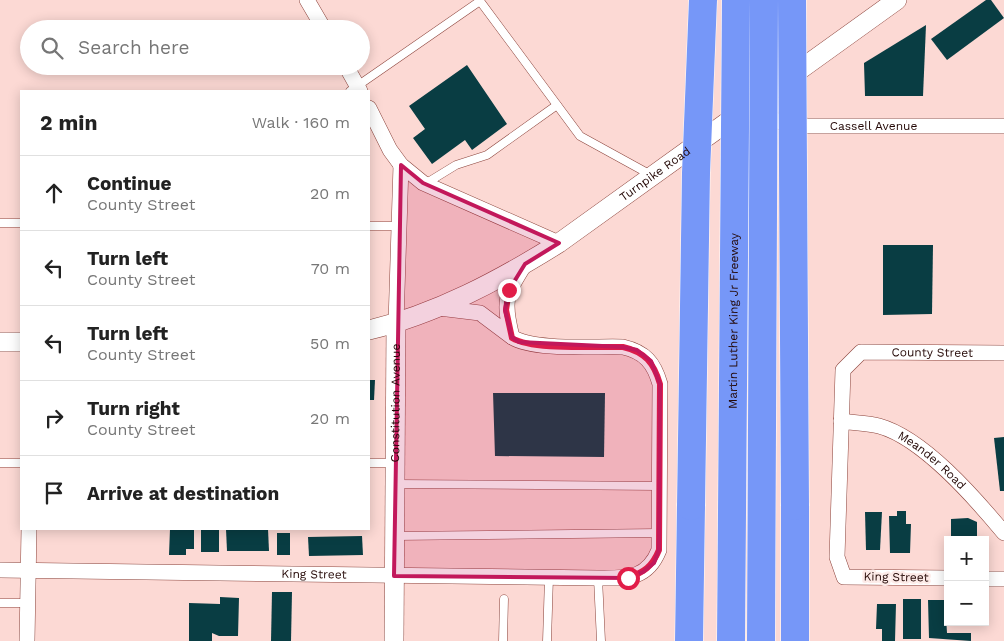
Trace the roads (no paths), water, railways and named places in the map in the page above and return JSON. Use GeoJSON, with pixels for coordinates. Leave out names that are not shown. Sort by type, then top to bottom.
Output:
{"type":"FeatureCollection","features":[{"type":"Feature","properties":{"kind":"highway"},"geometry":{"type":"LineString","coordinates":[[689,641],[696,173],[703,0]]}},
{"type":"Feature","properties":{"kind":"highway","name":"Martin Luther King Jr Freeway"},"geometry":{"type":"LineString","coordinates":[[731,641],[736,0]]}},
{"type":"Feature","properties":{"kind":"highway"},"geometry":{"type":"LineString","coordinates":[[761,641],[764,0]]}},
{"type":"Feature","properties":{"kind":"highway"},"geometry":{"type":"LineString","coordinates":[[792,0],[795,641]]}},
{"type":"Feature","properties":{"kind":"street"},"geometry":{"type":"LineString","coordinates":[[307,0],[319,20]]}},
{"type":"Feature","properties":{"kind":"street","name":"Turnpike Road"},"geometry":{"type":"LineString","coordinates":[[396,323],[437,308],[525,264],[558,244],[898,0]]}},
{"type":"Feature","properties":{"kind":"street"},"geometry":{"type":"LineString","coordinates":[[350,75],[356,90]]}},
{"type":"Feature","properties":{"kind":"street","name":"Cassell Avenue"},"geometry":{"type":"LineString","coordinates":[[747,108],[761,116],[784,123],[807,126],[1004,126]]}},
{"type":"Feature","properties":{"kind":"street"},"geometry":{"type":"LineString","coordinates":[[370,110],[390,150],[401,165],[425,184],[558,244]]}},
{"type":"Feature","properties":{"kind":"street","name":"Constitution Avenue"},"geometry":{"type":"LineString","coordinates":[[394,641],[396,323],[401,165]]}},
{"type":"Feature","properties":{"kind":"street"},"geometry":{"type":"LineString","coordinates":[[512,338],[506,310],[509,290],[525,264]]}},
{"type":"Feature","properties":{"kind":"street"},"geometry":{"type":"LineString","coordinates":[[437,308],[480,313],[519,342],[538,345],[623,347],[636,350],[651,361],[660,384],[659,533]]}},
{"type":"Feature","properties":{"kind":"street"},"geometry":{"type":"LineString","coordinates":[[370,330],[396,323]]}},
{"type":"Feature","properties":{"kind":"street"},"geometry":{"type":"LineString","coordinates":[[0,342],[20,342]]}},
{"type":"Feature","properties":{"kind":"street","name":"County Street"},"geometry":{"type":"LineString","coordinates":[[841,421],[843,370],[861,352],[1004,353]]}},
{"type":"Feature","properties":{"kind":"street","name":"Meander Road"},"geometry":{"type":"LineString","coordinates":[[841,421],[879,426],[910,440],[953,477],[1004,532]]}},
{"type":"Feature","properties":{"kind":"street","name":"King Street"},"geometry":{"type":"LineString","coordinates":[[841,421],[837,557],[844,577],[944,578]]}},
{"type":"Feature","properties":{"kind":"street"},"geometry":{"type":"LineString","coordinates":[[27,641],[29,530]]}},
{"type":"Feature","properties":{"kind":"street","name":"King Street"},"geometry":{"type":"LineString","coordinates":[[0,570],[628,578],[642,572],[654,563],[659,550],[659,533]]}},
{"type":"Feature","properties":{"kind":"street"},"geometry":{"type":"LineString","coordinates":[[989,579],[1004,579]]}},
{"type":"Feature","properties":{"kind":"lane"},"geometry":{"type":"LineString","coordinates":[[356,90],[480,1],[580,136],[652,176]]}},
{"type":"Feature","properties":{"kind":"lane"},"geometry":{"type":"LineString","coordinates":[[425,184],[456,165],[487,155],[557,105]]}},
{"type":"Feature","properties":{"kind":"lane"},"geometry":{"type":"LineString","coordinates":[[0,223],[20,223]]}},
{"type":"Feature","properties":{"kind":"lane"},"geometry":{"type":"LineString","coordinates":[[370,226],[400,226]]}},
{"type":"Feature","properties":{"kind":"lane"},"geometry":{"type":"LineString","coordinates":[[0,463],[20,463]]}},
{"type":"Feature","properties":{"kind":"lane"},"geometry":{"type":"LineString","coordinates":[[370,463],[395,463]]}},
{"type":"Feature","properties":{"kind":"lane"},"geometry":{"type":"LineString","coordinates":[[395,484],[660,486]]}},
{"type":"Feature","properties":{"kind":"lane"},"geometry":{"type":"LineString","coordinates":[[395,536],[659,533]]}},
{"type":"Feature","properties":{"kind":"lane"},"geometry":{"type":"LineString","coordinates":[[547,641],[548,577]]}},
{"type":"Feature","properties":{"kind":"lane"},"geometry":{"type":"LineString","coordinates":[[598,578],[601,641]]}},
{"type":"Feature","properties":{"kind":"lane"},"geometry":{"type":"LineString","coordinates":[[503,641],[504,600]]}},
{"type":"Feature","properties":{"kind":"lane"},"geometry":{"type":"LineString","coordinates":[[0,603],[28,603]]}}]}
